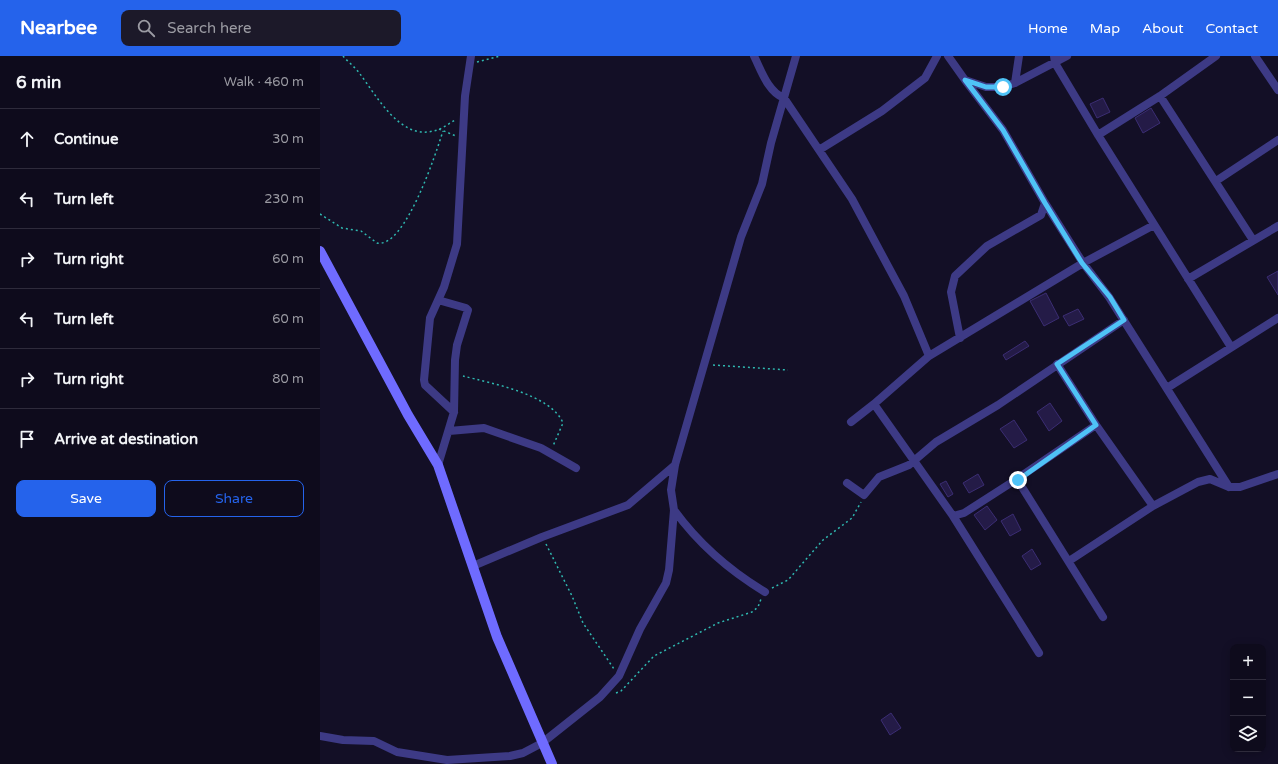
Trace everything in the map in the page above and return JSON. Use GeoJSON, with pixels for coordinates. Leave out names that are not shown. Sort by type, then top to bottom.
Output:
{"type":"FeatureCollection","features":[{"type":"Feature","properties":{"kind":"street"},"geometry":{"type":"LineString","coordinates":[[754,56],[769,85],[778,96],[784,98],[852,199],[913,315],[929,356]]}},
{"type":"Feature","properties":{"kind":"street"},"geometry":{"type":"LineString","coordinates":[[320,736],[343,740],[374,741],[397,752],[447,760],[510,756],[523,753],[542,743],[600,696],[619,676],[640,629],[666,583],[669,570],[674,510],[671,490],[675,465],[703,364],[742,237],[762,184],[771,143],[796,56]]}},
{"type":"Feature","properties":{"kind":"street"},"geometry":{"type":"LineString","coordinates":[[819,150],[882,111],[925,78],[937,56]]}},
{"type":"Feature","properties":{"kind":"street"},"geometry":{"type":"LineString","coordinates":[[948,56],[1003,130],[1082,263],[1110,297],[1229,487]]}},
{"type":"Feature","properties":{"kind":"street"},"geometry":{"type":"LineString","coordinates":[[1015,83],[1019,56]]}},
{"type":"Feature","properties":{"kind":"street"},"geometry":{"type":"LineString","coordinates":[[965,80],[986,87],[1003,87],[1015,83],[1055,59],[1067,56]]}},
{"type":"Feature","properties":{"kind":"street"},"geometry":{"type":"LineString","coordinates":[[1098,135],[1160,96],[1216,56]]}},
{"type":"Feature","properties":{"kind":"street"},"geometry":{"type":"LineString","coordinates":[[1255,56],[1278,90]]}},
{"type":"Feature","properties":{"kind":"street"},"geometry":{"type":"LineString","coordinates":[[1055,59],[1098,135],[1231,347]]}},
{"type":"Feature","properties":{"kind":"street"},"geometry":{"type":"LineString","coordinates":[[454,412],[424,383],[430,318],[444,287],[457,244],[464,116],[470,60]]}},
{"type":"Feature","properties":{"kind":"street"},"geometry":{"type":"LineString","coordinates":[[1160,96],[1253,240]]}},
{"type":"Feature","properties":{"kind":"street"},"geometry":{"type":"LineString","coordinates":[[1216,181],[1278,140]]}},
{"type":"Feature","properties":{"kind":"street"},"geometry":{"type":"LineString","coordinates":[[960,338],[951,292],[952,279],[987,246],[1041,215],[1045,203]]}},
{"type":"Feature","properties":{"kind":"street"},"geometry":{"type":"LineString","coordinates":[[851,422],[929,356],[1082,263],[1154,225]]}},
{"type":"Feature","properties":{"kind":"street"},"geometry":{"type":"LineString","coordinates":[[1188,280],[1278,226]]}},
{"type":"Feature","properties":{"kind":"street"},"geometry":{"type":"LineString","coordinates":[[320,252],[408,415],[438,465],[498,637],[552,764]]}},
{"type":"Feature","properties":{"kind":"street"},"geometry":{"type":"LineString","coordinates":[[438,300],[466,308],[468,310],[458,345],[454,412],[438,465]]}},
{"type":"Feature","properties":{"kind":"street"},"geometry":{"type":"LineString","coordinates":[[1167,388],[1278,318]]}},
{"type":"Feature","properties":{"kind":"street"},"geometry":{"type":"LineString","coordinates":[[847,483],[864,495],[879,477],[915,460],[936,442],[998,405],[1124,320]]}},
{"type":"Feature","properties":{"kind":"street"},"geometry":{"type":"LineString","coordinates":[[1057,364],[1096,425],[1152,506]]}},
{"type":"Feature","properties":{"kind":"street"},"geometry":{"type":"LineString","coordinates":[[874,404],[915,460],[1039,652]]}},
{"type":"Feature","properties":{"kind":"street"},"geometry":{"type":"LineString","coordinates":[[952,516],[964,512],[1018,480],[1096,425]]}},
{"type":"Feature","properties":{"kind":"street"},"geometry":{"type":"LineString","coordinates":[[449,431],[484,428],[549,453],[576,468]]}},
{"type":"Feature","properties":{"kind":"street"},"geometry":{"type":"LineString","coordinates":[[473,566],[542,537],[628,506],[675,465]]}},
{"type":"Feature","properties":{"kind":"street"},"geometry":{"type":"LineString","coordinates":[[1069,561],[1152,506],[1198,482],[1205,480],[1219,482],[1229,487],[1240,487],[1278,474]]}},
{"type":"Feature","properties":{"kind":"street"},"geometry":{"type":"LineString","coordinates":[[1018,480],[1103,617]]}},
{"type":"Feature","properties":{"kind":"street"},"geometry":{"type":"LineString","coordinates":[[674,510],[686,526],[705,545],[748,581],[765,592]]}},
{"type":"Feature","properties":{"kind":"path"},"geometry":{"type":"LineString","coordinates":[[343,56],[359,72],[389,114],[405,126],[426,132],[439,129],[464,116]]}},
{"type":"Feature","properties":{"kind":"path"},"geometry":{"type":"LineString","coordinates":[[470,60],[500,56]]}},
{"type":"Feature","properties":{"kind":"path"},"geometry":{"type":"LineString","coordinates":[[439,129],[463,138]]}},
{"type":"Feature","properties":{"kind":"path"},"geometry":{"type":"LineString","coordinates":[[320,214],[342,228],[361,231],[376,243],[389,241],[401,230],[408,216],[434,158],[443,131]]}},
{"type":"Feature","properties":{"kind":"path"},"geometry":{"type":"LineString","coordinates":[[703,364],[788,370]]}},
{"type":"Feature","properties":{"kind":"path"},"geometry":{"type":"LineString","coordinates":[[456,374],[523,394],[546,404],[562,423],[549,453]]}},
{"type":"Feature","properties":{"kind":"path"},"geometry":{"type":"LineString","coordinates":[[600,696],[621,691],[654,656],[668,648],[724,620],[755,610],[765,592],[788,580],[823,540],[856,514],[864,495]]}},
{"type":"Feature","properties":{"kind":"path"},"geometry":{"type":"LineString","coordinates":[[542,537],[572,596],[583,623],[619,676]]}},
{"type":"Feature","properties":{"kind":"building"},"geometry":{"type":"Polygon","coordinates":[[[1103,98],[1110,112],[1097,118],[1090,104],[1103,98]]]}},
{"type":"Feature","properties":{"kind":"building"},"geometry":{"type":"Polygon","coordinates":[[[1151,108],[1160,123],[1143,133],[1135,118],[1151,108]]]}},
{"type":"Feature","properties":{"kind":"building"},"geometry":{"type":"Polygon","coordinates":[[[1278,271],[1278,295],[1267,277],[1278,271]]]}},
{"type":"Feature","properties":{"kind":"building"},"geometry":{"type":"Polygon","coordinates":[[[1046,293],[1059,318],[1044,326],[1030,301],[1046,293]]]}},
{"type":"Feature","properties":{"kind":"building"},"geometry":{"type":"Polygon","coordinates":[[[1078,309],[1084,319],[1069,326],[1063,316],[1078,309]]]}},
{"type":"Feature","properties":{"kind":"building"},"geometry":{"type":"Polygon","coordinates":[[[1025,341],[1029,346],[1006,360],[1003,355],[1025,341]]]}},
{"type":"Feature","properties":{"kind":"building"},"geometry":{"type":"Polygon","coordinates":[[[1050,403],[1062,421],[1049,431],[1037,412],[1050,403]]]}},
{"type":"Feature","properties":{"kind":"building"},"geometry":{"type":"Polygon","coordinates":[[[1014,420],[1027,440],[1014,448],[1000,429],[1014,420]]]}},
{"type":"Feature","properties":{"kind":"building"},"geometry":{"type":"Polygon","coordinates":[[[978,474],[984,485],[969,493],[963,483],[978,474]]]}},
{"type":"Feature","properties":{"kind":"building"},"geometry":{"type":"Polygon","coordinates":[[[946,481],[953,494],[948,497],[940,484],[946,481]]]}},
{"type":"Feature","properties":{"kind":"building"},"geometry":{"type":"Polygon","coordinates":[[[987,506],[997,520],[985,530],[974,515],[987,506]]]}},
{"type":"Feature","properties":{"kind":"building"},"geometry":{"type":"Polygon","coordinates":[[[1013,514],[1021,530],[1010,536],[1001,521],[1013,514]]]}},
{"type":"Feature","properties":{"kind":"building"},"geometry":{"type":"Polygon","coordinates":[[[1032,549],[1041,564],[1031,570],[1022,556],[1032,549]]]}},
{"type":"Feature","properties":{"kind":"building"},"geometry":{"type":"Polygon","coordinates":[[[891,713],[901,728],[890,735],[881,720],[891,713]]]}},
{"type":"Feature","properties":{"kind":"route"},"geometry":{"type":"LineString","coordinates":[[1003,87],[986,87],[965,80],[1003,130],[1082,263],[1110,297],[1124,320],[1057,364],[1096,425],[1018,480]]}}]}
